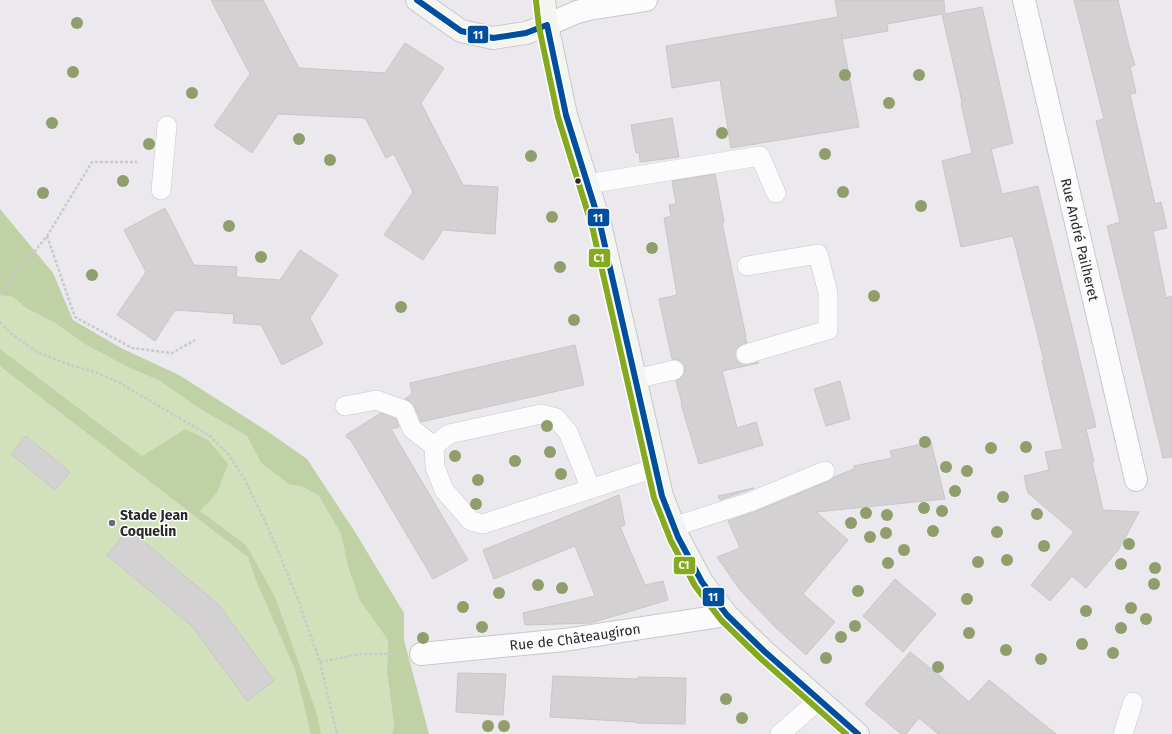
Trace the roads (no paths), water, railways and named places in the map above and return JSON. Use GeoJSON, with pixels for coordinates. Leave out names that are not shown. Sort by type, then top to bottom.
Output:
{"type":"FeatureCollection","features":[{"type":"Feature","properties":{"kind":"main road"},"geometry":{"type":"LineString","coordinates":[[417,0],[461,31],[493,38],[526,33],[547,25]]}},
{"type":"Feature","properties":{"kind":"main road"},"geometry":{"type":"LineString","coordinates":[[544,0],[547,25],[566,115],[600,224],[655,468],[662,496],[673,527],[702,582],[727,615],[764,651],[858,734]]}},
{"type":"Feature","properties":{"kind":"street"},"geometry":{"type":"LineString","coordinates":[[547,25],[577,12],[646,0]]}},
{"type":"Feature","properties":{"kind":"street","name":"Rue André Pailheret"},"geometry":{"type":"LineString","coordinates":[[1024,0],[1136,480]]}},
{"type":"Feature","properties":{"kind":"street","name":"Rue de Châteaugiron"},"geometry":{"type":"LineString","coordinates":[[421,654],[564,640],[727,615]]}},
{"type":"Feature","properties":{"kind":"lane"},"geometry":{"type":"LineString","coordinates":[[161,190],[167,126]]}},
{"type":"Feature","properties":{"kind":"lane"},"geometry":{"type":"LineString","coordinates":[[588,184],[760,156],[776,193]]}},
{"type":"Feature","properties":{"kind":"lane"},"geometry":{"type":"LineString","coordinates":[[746,354],[828,330],[828,293],[818,254],[747,266]]}},
{"type":"Feature","properties":{"kind":"lane"},"geometry":{"type":"LineString","coordinates":[[635,379],[674,370]]}},
{"type":"Feature","properties":{"kind":"lane"},"geometry":{"type":"LineString","coordinates":[[345,406],[376,400],[404,410],[412,429],[434,446],[435,467],[444,490],[471,521],[483,524],[655,468]]}},
{"type":"Feature","properties":{"kind":"lane"},"geometry":{"type":"LineString","coordinates":[[434,446],[449,434],[541,414],[556,418],[568,432],[591,489]]}},
{"type":"Feature","properties":{"kind":"lane"},"geometry":{"type":"LineString","coordinates":[[673,527],[750,502],[825,471]]}},
{"type":"Feature","properties":{"kind":"lane"},"geometry":{"type":"LineString","coordinates":[[780,734],[819,700]]}},
{"type":"Feature","properties":{"kind":"lane"},"geometry":{"type":"LineString","coordinates":[[1123,734],[1133,702]]}},
{"type":"Feature","properties":{"kind":"place","name":"Stade Jean Coquelin"},"geometry":{"type":"Point","coordinates":[112,523]}}]}
